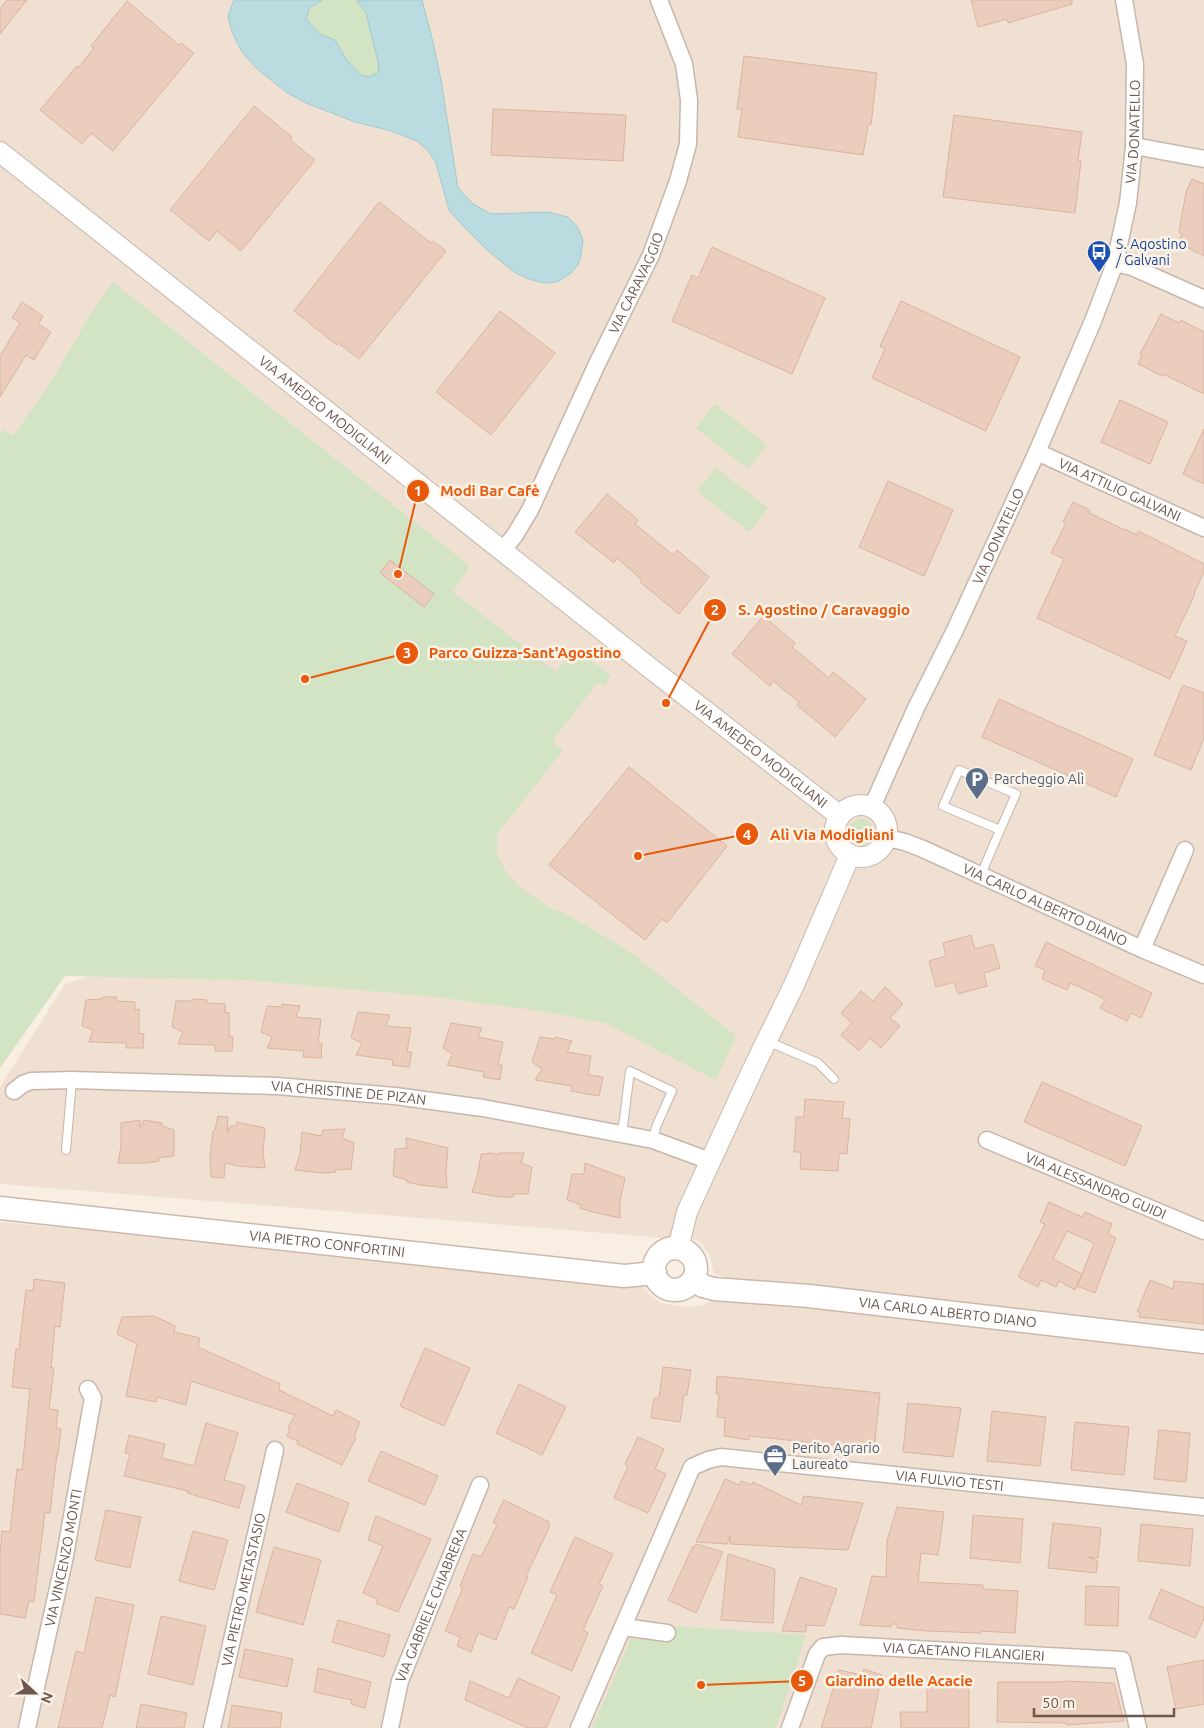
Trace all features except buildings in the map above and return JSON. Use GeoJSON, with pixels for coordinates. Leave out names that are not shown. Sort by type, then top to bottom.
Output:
{"type":"FeatureCollection","features":[{"type":"Feature","properties":{"kind":"main road","name":"VIA PIETRO CONFORTINI"},"geometry":{"type":"LineString","coordinates":[[0,1208],[616,1275],[655,1273]]}},
{"type":"Feature","properties":{"kind":"main road"},"geometry":{"type":"LineString","coordinates":[[678,1248],[690,1255],[696,1267],[693,1280],[682,1289],[675,1290],[662,1286],[655,1273],[656,1261],[660,1255],[671,1249],[678,1248]]}},
{"type":"Feature","properties":{"kind":"main road","name":"VIA CARLO ALBERTO DIANO"},"geometry":{"type":"LineString","coordinates":[[693,1280],[703,1286],[714,1289],[809,1296],[1204,1342]]}},
{"type":"Feature","properties":{"kind":"street","name":"VIA CARAVAGGIO"},"geometry":{"type":"LineString","coordinates":[[503,550],[530,510],[597,364],[651,255],[678,181],[688,144],[688,100],[684,64],[659,0]]}},
{"type":"Feature","properties":{"kind":"street","name":"VIA DONATELLO"},"geometry":{"type":"LineString","coordinates":[[872,807],[916,708],[955,630],[1037,452],[1086,338],[1115,263],[1128,203],[1134,146],[1135,64],[1124,0]]}},
{"type":"Feature","properties":{"kind":"street"},"geometry":{"type":"LineString","coordinates":[[1134,146],[1204,159]]}},
{"type":"Feature","properties":{"kind":"street","name":"VIA AMEDEO MODIGLIANI"},"geometry":{"type":"LineString","coordinates":[[0,152],[840,816]]}},
{"type":"Feature","properties":{"kind":"street"},"geometry":{"type":"LineString","coordinates":[[1115,263],[1132,267],[1204,299]]}},
{"type":"Feature","properties":{"kind":"street","name":"VIA ATTILIO GALVANI"},"geometry":{"type":"LineString","coordinates":[[1037,452],[1204,528]]}},
{"type":"Feature","properties":{"kind":"street"},"geometry":{"type":"LineString","coordinates":[[854,806],[872,807],[878,811],[886,823],[887,838],[883,846],[876,853],[868,857],[859,858],[850,855],[838,845],[836,838],[834,830],[840,816],[846,809],[854,806]]}},
{"type":"Feature","properties":{"kind":"street","name":"VIA CARLO ALBERTO DIANO"},"geometry":{"type":"LineString","coordinates":[[887,838],[905,842],[1204,975]]}},
{"type":"Feature","properties":{"kind":"street"},"geometry":{"type":"LineString","coordinates":[[1142,949],[1185,850]]}},
{"type":"Feature","properties":{"kind":"street"},"geometry":{"type":"LineString","coordinates":[[678,1248],[688,1212],[710,1161],[797,976],[850,855]]}},
{"type":"Feature","properties":{"kind":"street","name":"VIA CHRISTINE DE PIZAN"},"geometry":{"type":"LineString","coordinates":[[14,1091],[31,1081],[72,1080],[277,1086],[395,1096],[483,1108],[652,1140],[710,1161]]}},
{"type":"Feature","properties":{"kind":"street","name":"VIA ALESSANDRO GUIDI"},"geometry":{"type":"LineString","coordinates":[[987,1140],[1204,1231]]}},
{"type":"Feature","properties":{"kind":"street","name":"VIA VINCENZO MONTI"},"geometry":{"type":"LineString","coordinates":[[27,1728],[64,1561],[94,1398],[88,1389]]}},
{"type":"Feature","properties":{"kind":"street","name":"VIA PIETRO METASTASIO"},"geometry":{"type":"LineString","coordinates":[[212,1728],[275,1450]]}},
{"type":"Feature","properties":{"kind":"street","name":"VIA FULVIO TESTI"},"geometry":{"type":"LineString","coordinates":[[579,1728],[692,1468],[708,1460],[721,1456],[1204,1508]]}},
{"type":"Feature","properties":{"kind":"street","name":"VIA GABRIELE CHIABRERA"},"geometry":{"type":"LineString","coordinates":[[390,1728],[400,1681],[480,1485]]}},
{"type":"Feature","properties":{"kind":"street"},"geometry":{"type":"LineString","coordinates":[[623,1627],[667,1633]]}},
{"type":"Feature","properties":{"kind":"street","name":"VIA GAETANO FILANGIERI"},"geometry":{"type":"LineString","coordinates":[[790,1728],[816,1654],[823,1647],[841,1644],[1122,1660],[1138,1728]]}},
{"type":"Feature","properties":{"kind":"lane"},"geometry":{"type":"LineString","coordinates":[[980,876],[1016,794],[959,770],[943,806],[1000,830]]}},
{"type":"Feature","properties":{"kind":"lane"},"geometry":{"type":"LineString","coordinates":[[767,1041],[818,1063],[834,1079]]}},
{"type":"Feature","properties":{"kind":"lane"},"geometry":{"type":"LineString","coordinates":[[622,1134],[630,1071],[672,1091],[652,1140]]}},
{"type":"Feature","properties":{"kind":"lane"},"geometry":{"type":"LineString","coordinates":[[66,1150],[72,1080]]}},
{"type":"Feature","properties":{"kind":"shaded area"},"geometry":{"type":"Polygon","coordinates":[[[0,0],[1204,0],[1204,1728],[0,1728],[0,1222],[615,1279],[639,1283],[661,1303],[684,1307],[701,1306],[717,1297],[725,1286],[727,1277],[714,1274],[710,1256],[701,1243],[692,1238],[678,1236],[666,1238],[0,1184],[0,1087],[65,984],[443,869],[0,666],[0,0]]]}},
{"type":"Feature","properties":{"kind":"green space"},"geometry":{"type":"Polygon","coordinates":[[[322,0],[357,0],[366,13],[379,71],[370,77],[361,75],[346,59],[335,40],[320,34],[306,19],[308,9],[322,0]]]}},
{"type":"Feature","properties":{"kind":"green space"},"geometry":{"type":"Polygon","coordinates":[[[113,282],[470,566],[453,592],[556,672],[576,648],[611,676],[604,686],[598,682],[552,741],[563,750],[497,834],[497,855],[507,873],[520,887],[550,908],[596,931],[634,955],[736,1036],[716,1080],[605,1023],[541,1011],[436,997],[249,980],[65,976],[0,1068],[0,433],[3,429],[13,436],[50,383],[95,307],[113,282]]]}},
{"type":"Feature","properties":{"kind":"green space"},"geometry":{"type":"Polygon","coordinates":[[[715,404],[767,445],[748,469],[696,428],[715,404]]]}},
{"type":"Feature","properties":{"kind":"green space"},"geometry":{"type":"Polygon","coordinates":[[[716,468],[768,508],[749,532],[697,491],[716,468]]]}},
{"type":"Feature","properties":{"kind":"green space"},"geometry":{"type":"Polygon","coordinates":[[[861,819],[870,823],[874,832],[870,841],[861,845],[852,841],[848,832],[852,823],[861,819]]]}},
{"type":"Feature","properties":{"kind":"green space"},"geometry":{"type":"Polygon","coordinates":[[[672,1626],[806,1635],[776,1728],[592,1728],[631,1639],[666,1641],[672,1626]]]}},
{"type":"Feature","properties":{"kind":"water"},"geometry":{"type":"Polygon","coordinates":[[[234,0],[322,0],[309,8],[306,19],[320,34],[335,40],[346,59],[361,75],[370,77],[379,71],[378,62],[366,13],[357,0],[422,0],[441,80],[458,188],[473,204],[491,214],[548,212],[568,217],[577,226],[583,240],[578,265],[570,274],[557,282],[544,283],[514,272],[488,251],[449,210],[436,163],[429,152],[417,141],[388,130],[355,122],[306,103],[286,92],[256,68],[240,49],[231,29],[228,16],[234,0]]]}},
{"type":"Feature","properties":{"kind":"place","name":"S. Agostino / Galvani"},"geometry":{"type":"Point","coordinates":[1099,273]}},
{"type":"Feature","properties":{"kind":"place","name":"Modi Bar Cafè"},"geometry":{"type":"Point","coordinates":[398,574]}},
{"type":"Feature","properties":{"kind":"place","name":"Parco Guizza-Sant'Agostino"},"geometry":{"type":"Point","coordinates":[305,679]}},
{"type":"Feature","properties":{"kind":"place","name":"S. Agostino / Caravaggio"},"geometry":{"type":"Point","coordinates":[666,703]}},
{"type":"Feature","properties":{"kind":"place","name":"Parcheggio Alì"},"geometry":{"type":"Point","coordinates":[977,800]}},
{"type":"Feature","properties":{"kind":"place","name":"Alì Via Modigliani"},"geometry":{"type":"Point","coordinates":[638,856]}},
{"type":"Feature","properties":{"kind":"place","name":"Perito Agrario Laureato"},"geometry":{"type":"Point","coordinates":[775,1477]}},
{"type":"Feature","properties":{"kind":"place","name":"Giardino delle Acacie"},"geometry":{"type":"Point","coordinates":[701,1685]}}]}
